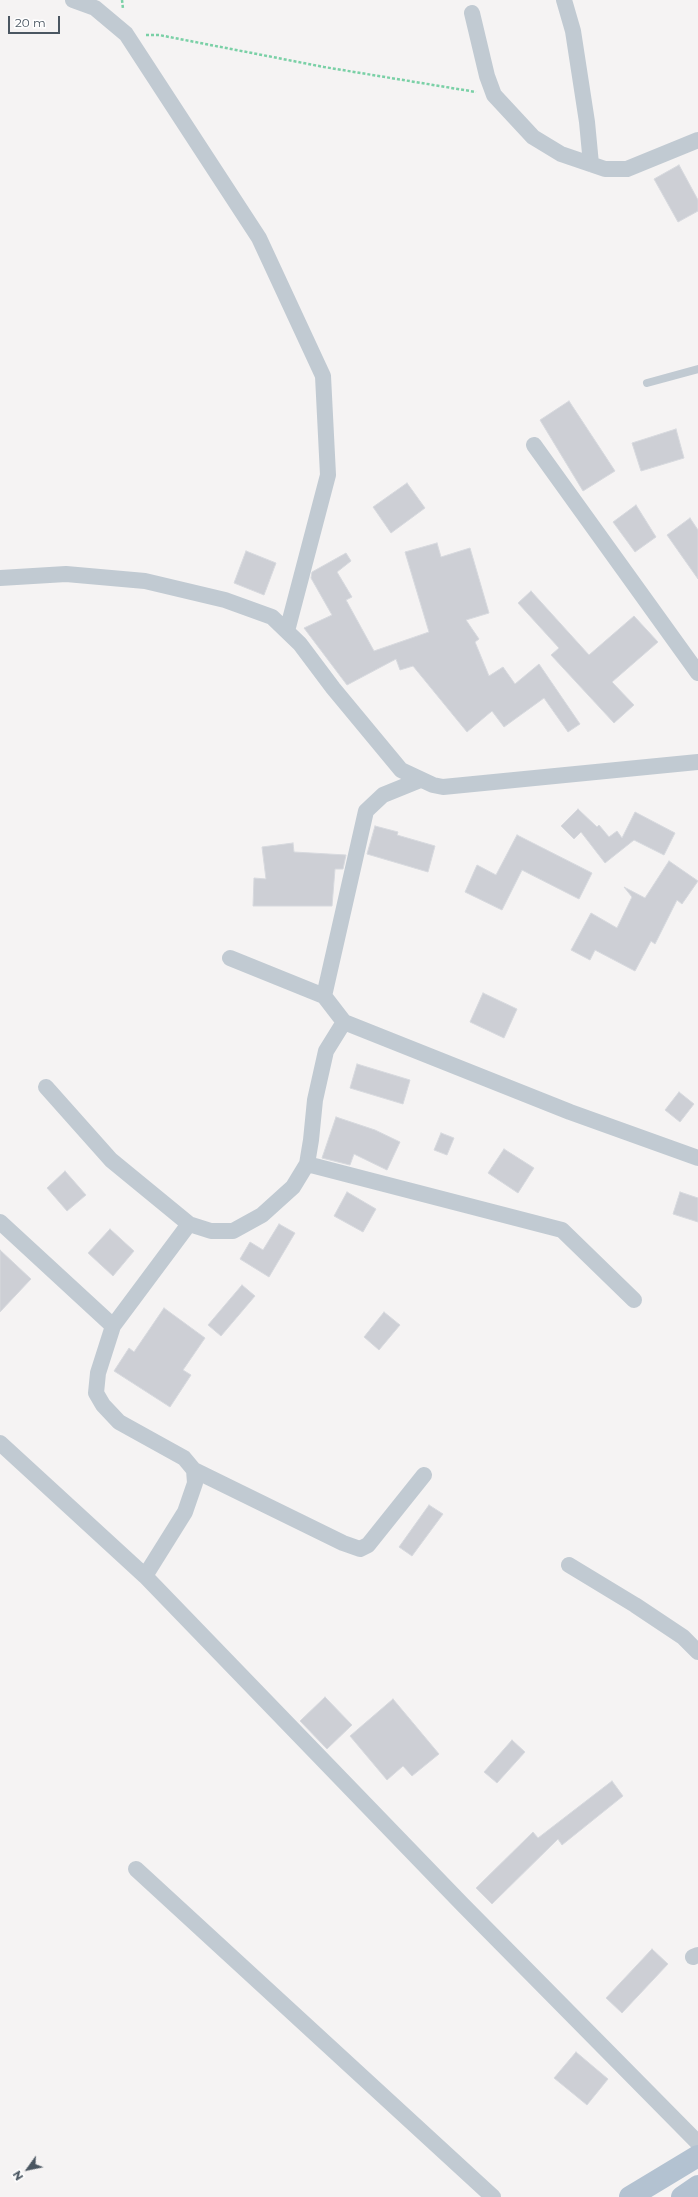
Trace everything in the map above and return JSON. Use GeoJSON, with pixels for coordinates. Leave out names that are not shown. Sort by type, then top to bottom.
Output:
{"type":"FeatureCollection","features":[{"type":"Feature","properties":{"kind":"main road"},"geometry":{"type":"LineString","coordinates":[[630,2197],[698,2156]]}},
{"type":"Feature","properties":{"kind":"main road"},"geometry":{"type":"LineString","coordinates":[[682,2197],[698,2186]]}},
{"type":"Feature","properties":{"kind":"street"},"geometry":{"type":"LineString","coordinates":[[73,0],[95,8],[126,34],[259,238],[323,376],[328,475],[287,632]]}},
{"type":"Feature","properties":{"kind":"street"},"geometry":{"type":"LineString","coordinates":[[564,0],[573,31],[587,122],[591,164]]}},
{"type":"Feature","properties":{"kind":"street"},"geometry":{"type":"LineString","coordinates":[[472,13],[487,76],[494,95],[533,137],[561,154],[605,169],[627,169],[698,141]]}},
{"type":"Feature","properties":{"kind":"street"},"geometry":{"type":"LineString","coordinates":[[534,445],[698,673]]}},
{"type":"Feature","properties":{"kind":"street"},"geometry":{"type":"LineString","coordinates":[[0,578],[66,574],[145,581],[225,600],[272,617],[300,644],[387,755],[401,770],[420,780],[443,787],[698,762]]}},
{"type":"Feature","properties":{"kind":"street"},"geometry":{"type":"LineString","coordinates":[[324,996],[366,811],[383,794],[420,780]]}},
{"type":"Feature","properties":{"kind":"street"},"geometry":{"type":"LineString","coordinates":[[230,958],[324,996],[344,1022],[570,1112],[698,1158]]}},
{"type":"Feature","properties":{"kind":"street"},"geometry":{"type":"LineString","coordinates":[[46,1087],[111,1160],[189,1224],[211,1231],[233,1231],[262,1216],[293,1187],[306,1164],[311,1140],[315,1100],[326,1051],[344,1022]]}},
{"type":"Feature","properties":{"kind":"street"},"geometry":{"type":"LineString","coordinates":[[306,1164],[562,1230],[634,1300]]}},
{"type":"Feature","properties":{"kind":"street"},"geometry":{"type":"LineString","coordinates":[[0,1222],[113,1326]]}},
{"type":"Feature","properties":{"kind":"street"},"geometry":{"type":"LineString","coordinates":[[189,1224],[113,1326],[98,1373],[96,1393],[103,1405],[119,1422],[184,1458],[194,1470],[343,1543],[360,1549],[368,1545],[424,1474]]}},
{"type":"Feature","properties":{"kind":"street"},"geometry":{"type":"LineString","coordinates":[[0,1443],[145,1576],[462,1904],[698,2143]]}},
{"type":"Feature","properties":{"kind":"street"},"geometry":{"type":"LineString","coordinates":[[145,1576],[186,1512],[195,1484],[194,1470]]}},
{"type":"Feature","properties":{"kind":"street"},"geometry":{"type":"LineString","coordinates":[[569,1565],[635,1604],[683,1636],[698,1652]]}},
{"type":"Feature","properties":{"kind":"street"},"geometry":{"type":"LineString","coordinates":[[136,1869],[493,2197]]}},
{"type":"Feature","properties":{"kind":"lane"},"geometry":{"type":"LineString","coordinates":[[647,383],[698,369]]}},
{"type":"Feature","properties":{"kind":"path"},"geometry":{"type":"LineString","coordinates":[[126,34],[159,35],[324,67],[494,95]]}},
{"type":"Feature","properties":{"kind":"building"},"geometry":{"type":"Polygon","coordinates":[[[679,165],[698,200],[698,211],[678,222],[654,179],[679,165]]]}},
{"type":"Feature","properties":{"kind":"building"},"geometry":{"type":"Polygon","coordinates":[[[569,401],[615,471],[583,491],[540,420],[569,401]]]}},
{"type":"Feature","properties":{"kind":"building"},"geometry":{"type":"Polygon","coordinates":[[[676,429],[684,458],[641,471],[632,443],[676,429]]]}},
{"type":"Feature","properties":{"kind":"building"},"geometry":{"type":"Polygon","coordinates":[[[407,483],[425,508],[391,533],[373,507],[407,483]]]}},
{"type":"Feature","properties":{"kind":"building"},"geometry":{"type":"Polygon","coordinates":[[[636,505],[656,537],[635,552],[613,522],[636,505]]]}},
{"type":"Feature","properties":{"kind":"building"},"geometry":{"type":"Polygon","coordinates":[[[690,518],[698,530],[698,579],[667,535],[690,518]]]}},
{"type":"Feature","properties":{"kind":"building"},"geometry":{"type":"Polygon","coordinates":[[[437,543],[441,557],[470,548],[489,613],[466,620],[479,639],[475,642],[489,676],[503,667],[515,684],[539,664],[580,724],[568,732],[544,698],[504,727],[492,711],[467,732],[413,666],[400,670],[396,659],[347,685],[304,628],[332,615],[311,578],[312,572],[346,553],[351,561],[337,572],[352,597],[346,600],[374,651],[429,632],[405,552],[437,543]]]}},
{"type":"Feature","properties":{"kind":"building"},"geometry":{"type":"Polygon","coordinates":[[[246,551],[276,563],[264,595],[234,583],[246,551]]]}},
{"type":"Feature","properties":{"kind":"building"},"geometry":{"type":"Polygon","coordinates":[[[531,591],[589,655],[634,616],[658,642],[612,682],[634,705],[614,723],[551,655],[559,648],[518,603],[531,591]]]}},
{"type":"Feature","properties":{"kind":"building"},"geometry":{"type":"Polygon","coordinates":[[[578,809],[597,827],[599,825],[609,837],[617,831],[622,838],[635,812],[675,833],[664,855],[634,840],[605,863],[581,832],[574,839],[561,826],[578,809]]]}},
{"type":"Feature","properties":{"kind":"building"},"geometry":{"type":"Polygon","coordinates":[[[375,826],[398,832],[397,835],[435,846],[428,872],[367,854],[375,826]]]}},
{"type":"Feature","properties":{"kind":"building"},"geometry":{"type":"Polygon","coordinates":[[[517,835],[592,873],[579,899],[522,870],[502,910],[465,892],[477,865],[496,875],[517,835]]]}},
{"type":"Feature","properties":{"kind":"building"},"geometry":{"type":"Polygon","coordinates":[[[293,843],[294,852],[346,855],[343,869],[335,869],[332,906],[253,906],[254,878],[266,879],[262,847],[293,843]]]}},
{"type":"Feature","properties":{"kind":"building"},"geometry":{"type":"Polygon","coordinates":[[[669,861],[698,881],[682,904],[677,900],[655,944],[651,941],[635,971],[595,950],[590,960],[571,950],[591,913],[617,928],[632,897],[624,887],[645,898],[669,861]]]}},
{"type":"Feature","properties":{"kind":"building"},"geometry":{"type":"Polygon","coordinates":[[[483,993],[517,1009],[504,1038],[470,1022],[483,993]]]}},
{"type":"Feature","properties":{"kind":"building"},"geometry":{"type":"Polygon","coordinates":[[[357,1064],[410,1080],[403,1104],[350,1088],[357,1064]]]}},
{"type":"Feature","properties":{"kind":"building"},"geometry":{"type":"Polygon","coordinates":[[[679,1092],[694,1104],[680,1122],[665,1110],[679,1092]]]}},
{"type":"Feature","properties":{"kind":"building"},"geometry":{"type":"Polygon","coordinates":[[[336,1117],[375,1130],[400,1142],[387,1170],[354,1154],[350,1165],[322,1158],[336,1117]]]}},
{"type":"Feature","properties":{"kind":"building"},"geometry":{"type":"Polygon","coordinates":[[[441,1133],[454,1138],[447,1155],[434,1150],[441,1133]]]}},
{"type":"Feature","properties":{"kind":"building"},"geometry":{"type":"Polygon","coordinates":[[[504,1149],[534,1168],[518,1193],[488,1173],[504,1149]]]}},
{"type":"Feature","properties":{"kind":"building"},"geometry":{"type":"Polygon","coordinates":[[[65,1171],[86,1195],[67,1211],[47,1188],[65,1171]]]}},
{"type":"Feature","properties":{"kind":"building"},"geometry":{"type":"Polygon","coordinates":[[[347,1192],[376,1209],[363,1232],[334,1216],[347,1192]]]}},
{"type":"Feature","properties":{"kind":"building"},"geometry":{"type":"Polygon","coordinates":[[[680,1192],[698,1198],[698,1222],[673,1214],[680,1192]]]}},
{"type":"Feature","properties":{"kind":"building"},"geometry":{"type":"Polygon","coordinates":[[[279,1224],[295,1233],[269,1277],[240,1259],[250,1242],[263,1250],[279,1224]]]}},
{"type":"Feature","properties":{"kind":"building"},"geometry":{"type":"Polygon","coordinates":[[[110,1229],[134,1251],[113,1276],[88,1253],[110,1229]]]}},
{"type":"Feature","properties":{"kind":"building"},"geometry":{"type":"Polygon","coordinates":[[[0,1250],[31,1279],[0,1312],[0,1250]]]}},
{"type":"Feature","properties":{"kind":"building"},"geometry":{"type":"Polygon","coordinates":[[[242,1285],[255,1296],[221,1336],[208,1325],[242,1285]]]}},
{"type":"Feature","properties":{"kind":"building"},"geometry":{"type":"Polygon","coordinates":[[[164,1308],[205,1338],[183,1370],[191,1375],[170,1407],[114,1371],[129,1348],[134,1352],[164,1308]]]}},
{"type":"Feature","properties":{"kind":"building"},"geometry":{"type":"Polygon","coordinates":[[[384,1312],[400,1325],[379,1350],[364,1337],[384,1312]]]}},
{"type":"Feature","properties":{"kind":"building"},"geometry":{"type":"Polygon","coordinates":[[[429,1505],[443,1514],[412,1556],[399,1547],[429,1505]]]}},
{"type":"Feature","properties":{"kind":"building"},"geometry":{"type":"Polygon","coordinates":[[[325,1697],[352,1725],[327,1749],[300,1721],[325,1697]]]}},
{"type":"Feature","properties":{"kind":"building"},"geometry":{"type":"Polygon","coordinates":[[[393,1699],[439,1754],[412,1776],[403,1766],[387,1780],[350,1736],[393,1699]]]}},
{"type":"Feature","properties":{"kind":"building"},"geometry":{"type":"Polygon","coordinates":[[[512,1740],[525,1752],[497,1783],[484,1772],[512,1740]]]}},
{"type":"Feature","properties":{"kind":"building"},"geometry":{"type":"Polygon","coordinates":[[[612,1781],[623,1796],[562,1845],[558,1839],[492,1904],[476,1888],[533,1832],[538,1838],[612,1781]]]}},
{"type":"Feature","properties":{"kind":"building"},"geometry":{"type":"Polygon","coordinates":[[[652,1949],[668,1964],[622,2013],[606,1998],[652,1949]]]}},
{"type":"Feature","properties":{"kind":"building"},"geometry":{"type":"Polygon","coordinates":[[[576,2052],[608,2079],[587,2105],[554,2078],[576,2052]]]}}]}
